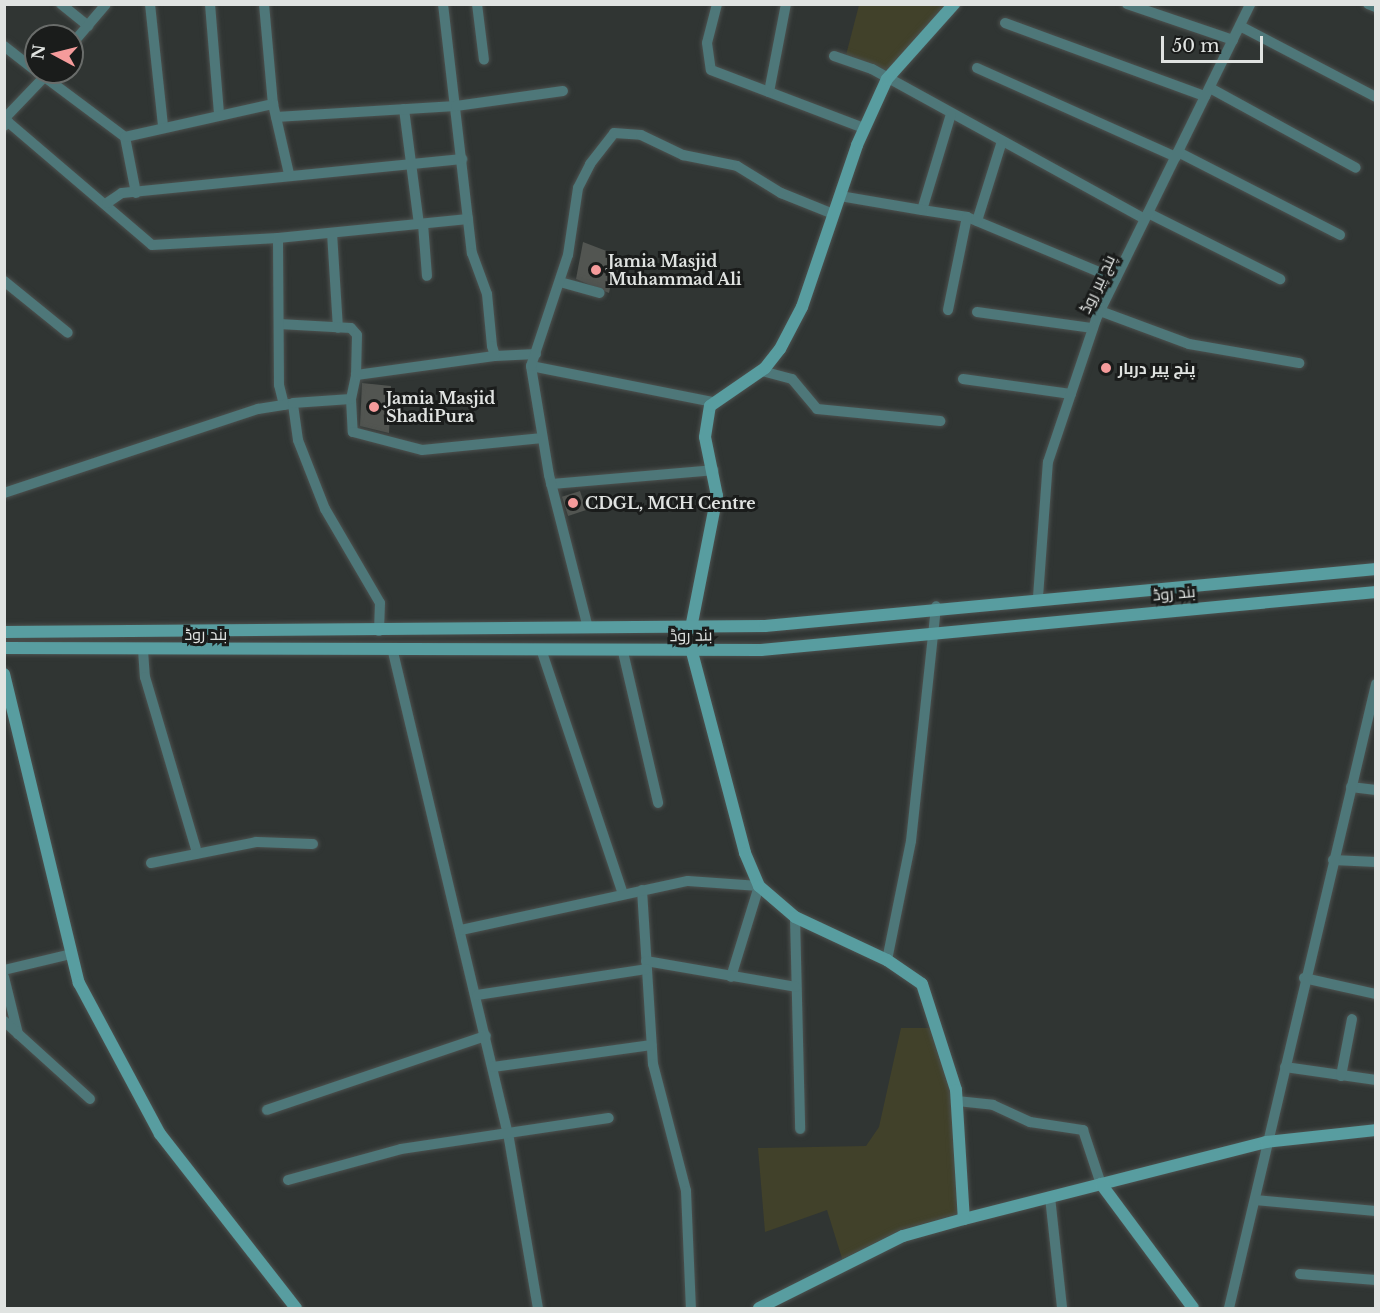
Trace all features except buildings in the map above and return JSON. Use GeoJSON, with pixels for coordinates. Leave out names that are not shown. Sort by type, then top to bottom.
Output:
{"type":"FeatureCollection","features":[{"type":"Feature","properties":{"kind":"street"},"geometry":{"type":"LineString","coordinates":[[61,4],[88,26]]}},
{"type":"Feature","properties":{"kind":"street"},"geometry":{"type":"LineString","coordinates":[[84,30],[106,4]]}},
{"type":"Feature","properties":{"kind":"street"},"geometry":{"type":"LineString","coordinates":[[150,4],[163,125]]}},
{"type":"Feature","properties":{"kind":"street"},"geometry":{"type":"LineString","coordinates":[[210,4],[219,114]]}},
{"type":"Feature","properties":{"kind":"street"},"geometry":{"type":"LineString","coordinates":[[264,4],[273,104],[289,174]]}},
{"type":"Feature","properties":{"kind":"street"},"geometry":{"type":"LineString","coordinates":[[443,4],[468,219],[495,356]]}},
{"type":"Feature","properties":{"kind":"street"},"geometry":{"type":"LineString","coordinates":[[477,4],[484,60]]}},
{"type":"Feature","properties":{"kind":"street"},"geometry":{"type":"LineString","coordinates":[[717,4],[707,43],[711,70],[864,128]]}},
{"type":"Feature","properties":{"kind":"street"},"geometry":{"type":"LineString","coordinates":[[769,92],[786,4]]}},
{"type":"Feature","properties":{"kind":"street"},"geometry":{"type":"LineString","coordinates":[[691,628],[717,496],[705,437],[713,402],[762,370],[780,349],[802,307],[864,128],[887,79],[954,4]]}},
{"type":"Feature","properties":{"kind":"street"},"geometry":{"type":"LineString","coordinates":[[1127,4],[1233,40]]}},
{"type":"Feature","properties":{"kind":"street","name":"پنج پیر روڈ"},"geometry":{"type":"LineString","coordinates":[[1038,597],[1048,462],[1093,328],[1250,4]]}},
{"type":"Feature","properties":{"kind":"street"},"geometry":{"type":"LineString","coordinates":[[1368,4],[1376,7]]}},
{"type":"Feature","properties":{"kind":"street"},"geometry":{"type":"LineString","coordinates":[[1005,23],[1208,92],[1356,168]]}},
{"type":"Feature","properties":{"kind":"street"},"geometry":{"type":"LineString","coordinates":[[1240,26],[1376,97]]}},
{"type":"Feature","properties":{"kind":"street"},"geometry":{"type":"LineString","coordinates":[[4,46],[24,60]]}},
{"type":"Feature","properties":{"kind":"street"},"geometry":{"type":"LineString","coordinates":[[834,56],[887,79],[1146,216],[1280,279]]}},
{"type":"Feature","properties":{"kind":"street"},"geometry":{"type":"LineString","coordinates":[[977,68],[1177,154],[1340,235]]}},
{"type":"Feature","properties":{"kind":"street"},"geometry":{"type":"LineString","coordinates":[[34,84],[6,122],[107,203],[152,245],[278,238],[468,219]]}},
{"type":"Feature","properties":{"kind":"street"},"geometry":{"type":"LineString","coordinates":[[56,84],[125,137],[136,193]]}},
{"type":"Feature","properties":{"kind":"street"},"geometry":{"type":"LineString","coordinates":[[276,117],[456,106],[563,91]]}},
{"type":"Feature","properties":{"kind":"street"},"geometry":{"type":"LineString","coordinates":[[125,137],[163,125],[273,104]]}},
{"type":"Feature","properties":{"kind":"street"},"geometry":{"type":"LineString","coordinates":[[404,109],[428,276]]}},
{"type":"Feature","properties":{"kind":"street"},"geometry":{"type":"LineString","coordinates":[[922,210],[951,114]]}},
{"type":"Feature","properties":{"kind":"street"},"geometry":{"type":"LineString","coordinates":[[588,628],[551,484],[531,366],[560,282],[578,188],[614,133],[641,135],[683,155],[737,166],[781,193],[833,214]]}},
{"type":"Feature","properties":{"kind":"street"},"geometry":{"type":"LineString","coordinates":[[948,310],[972,219],[1002,141]]}},
{"type":"Feature","properties":{"kind":"street"},"geometry":{"type":"LineString","coordinates":[[107,203],[122,193],[289,174],[462,159]]}},
{"type":"Feature","properties":{"kind":"street"},"geometry":{"type":"LineString","coordinates":[[840,196],[972,219],[1116,279]]}},
{"type":"Feature","properties":{"kind":"street"},"geometry":{"type":"LineString","coordinates":[[332,233],[338,327]]}},
{"type":"Feature","properties":{"kind":"street"},"geometry":{"type":"LineString","coordinates":[[278,238],[279,324],[289,404],[298,440],[325,509],[380,603],[379,631]]}},
{"type":"Feature","properties":{"kind":"street"},"geometry":{"type":"LineString","coordinates":[[4,281],[68,333]]}},
{"type":"Feature","properties":{"kind":"street"},"geometry":{"type":"LineString","coordinates":[[560,282],[600,293]]}},
{"type":"Feature","properties":{"kind":"street"},"geometry":{"type":"LineString","coordinates":[[1100,311],[1188,344],[1299,363]]}},
{"type":"Feature","properties":{"kind":"street"},"geometry":{"type":"LineString","coordinates":[[977,312],[1093,328]]}},
{"type":"Feature","properties":{"kind":"street"},"geometry":{"type":"LineString","coordinates":[[279,324],[338,327],[357,335],[356,375],[351,399],[353,432],[422,450],[542,438]]}},
{"type":"Feature","properties":{"kind":"street"},"geometry":{"type":"LineString","coordinates":[[356,375],[495,356],[536,354]]}},
{"type":"Feature","properties":{"kind":"street"},"geometry":{"type":"LineString","coordinates":[[531,366],[713,402]]}},
{"type":"Feature","properties":{"kind":"street"},"geometry":{"type":"LineString","coordinates":[[762,370],[792,379],[817,409],[940,421]]}},
{"type":"Feature","properties":{"kind":"street"},"geometry":{"type":"LineString","coordinates":[[963,379],[1071,394]]}},
{"type":"Feature","properties":{"kind":"street"},"geometry":{"type":"LineString","coordinates":[[4,493],[289,404],[351,399]]}},
{"type":"Feature","properties":{"kind":"street"},"geometry":{"type":"LineString","coordinates":[[551,484],[713,470]]}},
{"type":"Feature","properties":{"kind":"street","name":"بند روڈ"},"geometry":{"type":"LineString","coordinates":[[4,632],[691,628],[794,624],[936,606],[1376,569]]}},
{"type":"Feature","properties":{"kind":"street","name":"بند روڈ"},"geometry":{"type":"LineString","coordinates":[[4,648],[393,652],[760,650],[937,630],[1376,592]]}},
{"type":"Feature","properties":{"kind":"street"},"geometry":{"type":"LineString","coordinates":[[887,960],[911,841],[937,630],[936,606]]}},
{"type":"Feature","properties":{"kind":"street"},"geometry":{"type":"LineString","coordinates":[[143,650],[145,677],[196,853]]}},
{"type":"Feature","properties":{"kind":"street"},"geometry":{"type":"LineString","coordinates":[[393,652],[477,995],[508,1133],[538,1308]]}},
{"type":"Feature","properties":{"kind":"street"},"geometry":{"type":"LineString","coordinates":[[542,652],[623,894]]}},
{"type":"Feature","properties":{"kind":"street"},"geometry":{"type":"LineString","coordinates":[[623,652],[658,803]]}},
{"type":"Feature","properties":{"kind":"street"},"geometry":{"type":"LineString","coordinates":[[692,652],[744,853],[759,886],[795,918],[887,960],[922,984],[942,1036],[957,1101],[964,1220]]}},
{"type":"Feature","properties":{"kind":"street"},"geometry":{"type":"LineString","coordinates":[[4,674],[79,983],[160,1134],[296,1308]]}},
{"type":"Feature","properties":{"kind":"street"},"geometry":{"type":"LineString","coordinates":[[1229,1308],[1304,978],[1351,787],[1372,718],[1376,684]]}},
{"type":"Feature","properties":{"kind":"street"},"geometry":{"type":"LineString","coordinates":[[1351,787],[1376,789]]}},
{"type":"Feature","properties":{"kind":"street"},"geometry":{"type":"LineString","coordinates":[[151,863],[256,842],[313,844]]}},
{"type":"Feature","properties":{"kind":"street"},"geometry":{"type":"LineString","coordinates":[[1333,860],[1376,862]]}},
{"type":"Feature","properties":{"kind":"street"},"geometry":{"type":"LineString","coordinates":[[461,930],[688,881],[759,886]]}},
{"type":"Feature","properties":{"kind":"street"},"geometry":{"type":"LineString","coordinates":[[731,977],[759,886]]}},
{"type":"Feature","properties":{"kind":"street"},"geometry":{"type":"LineString","coordinates":[[642,890],[651,1045],[687,1191],[691,1308]]}},
{"type":"Feature","properties":{"kind":"street"},"geometry":{"type":"LineString","coordinates":[[795,918],[800,1129]]}},
{"type":"Feature","properties":{"kind":"street"},"geometry":{"type":"LineString","coordinates":[[4,970],[71,954]]}},
{"type":"Feature","properties":{"kind":"street"},"geometry":{"type":"LineString","coordinates":[[477,995],[646,965],[796,987]]}},
{"type":"Feature","properties":{"kind":"street"},"geometry":{"type":"LineString","coordinates":[[4,977],[18,1034]]}},
{"type":"Feature","properties":{"kind":"street"},"geometry":{"type":"LineString","coordinates":[[1304,978],[1376,994]]}},
{"type":"Feature","properties":{"kind":"street"},"geometry":{"type":"LineString","coordinates":[[1341,1076],[1352,1019]]}},
{"type":"Feature","properties":{"kind":"street"},"geometry":{"type":"LineString","coordinates":[[4,1021],[90,1099]]}},
{"type":"Feature","properties":{"kind":"street"},"geometry":{"type":"LineString","coordinates":[[267,1110],[486,1036]]}},
{"type":"Feature","properties":{"kind":"street"},"geometry":{"type":"LineString","coordinates":[[493,1067],[651,1045]]}},
{"type":"Feature","properties":{"kind":"street"},"geometry":{"type":"LineString","coordinates":[[1284,1067],[1376,1080]]}},
{"type":"Feature","properties":{"kind":"street"},"geometry":{"type":"LineString","coordinates":[[957,1101],[993,1105],[1030,1122],[1083,1130],[1101,1184],[1193,1308]]}},
{"type":"Feature","properties":{"kind":"street"},"geometry":{"type":"LineString","coordinates":[[288,1180],[401,1149],[609,1118]]}},
{"type":"Feature","properties":{"kind":"street"},"geometry":{"type":"LineString","coordinates":[[759,1308],[903,1236],[1266,1142],[1376,1130]]}},
{"type":"Feature","properties":{"kind":"street"},"geometry":{"type":"LineString","coordinates":[[1050,1197],[1062,1308]]}},
{"type":"Feature","properties":{"kind":"street"},"geometry":{"type":"LineString","coordinates":[[1255,1200],[1376,1211]]}},
{"type":"Feature","properties":{"kind":"street"},"geometry":{"type":"LineString","coordinates":[[1300,1274],[1376,1280]]}},
{"type":"Feature","properties":{"kind":"green space"},"geometry":{"type":"Polygon","coordinates":[[[859,5],[954,5],[887,79],[845,59],[859,5]]]}},
{"type":"Feature","properties":{"kind":"green space"},"geometry":{"type":"Polygon","coordinates":[[[901,1028],[939,1028],[956,1090],[964,1219],[903,1236],[845,1268],[827,1210],[765,1232],[758,1148],[866,1146],[879,1127],[901,1028]]]}},
{"type":"Feature","properties":{"kind":"place","name":"Jamia Masjid Muhammad Ali"},"geometry":{"type":"Point","coordinates":[596,270]}},
{"type":"Feature","properties":{"kind":"place","name":"پنج پیر دربار"},"geometry":{"type":"Point","coordinates":[1106,368]}},
{"type":"Feature","properties":{"kind":"place","name":"Jamia Masjid ShadiPura"},"geometry":{"type":"Point","coordinates":[374,407]}},
{"type":"Feature","properties":{"kind":"place","name":"CDGL, MCH Centre"},"geometry":{"type":"Point","coordinates":[573,503]}}]}
